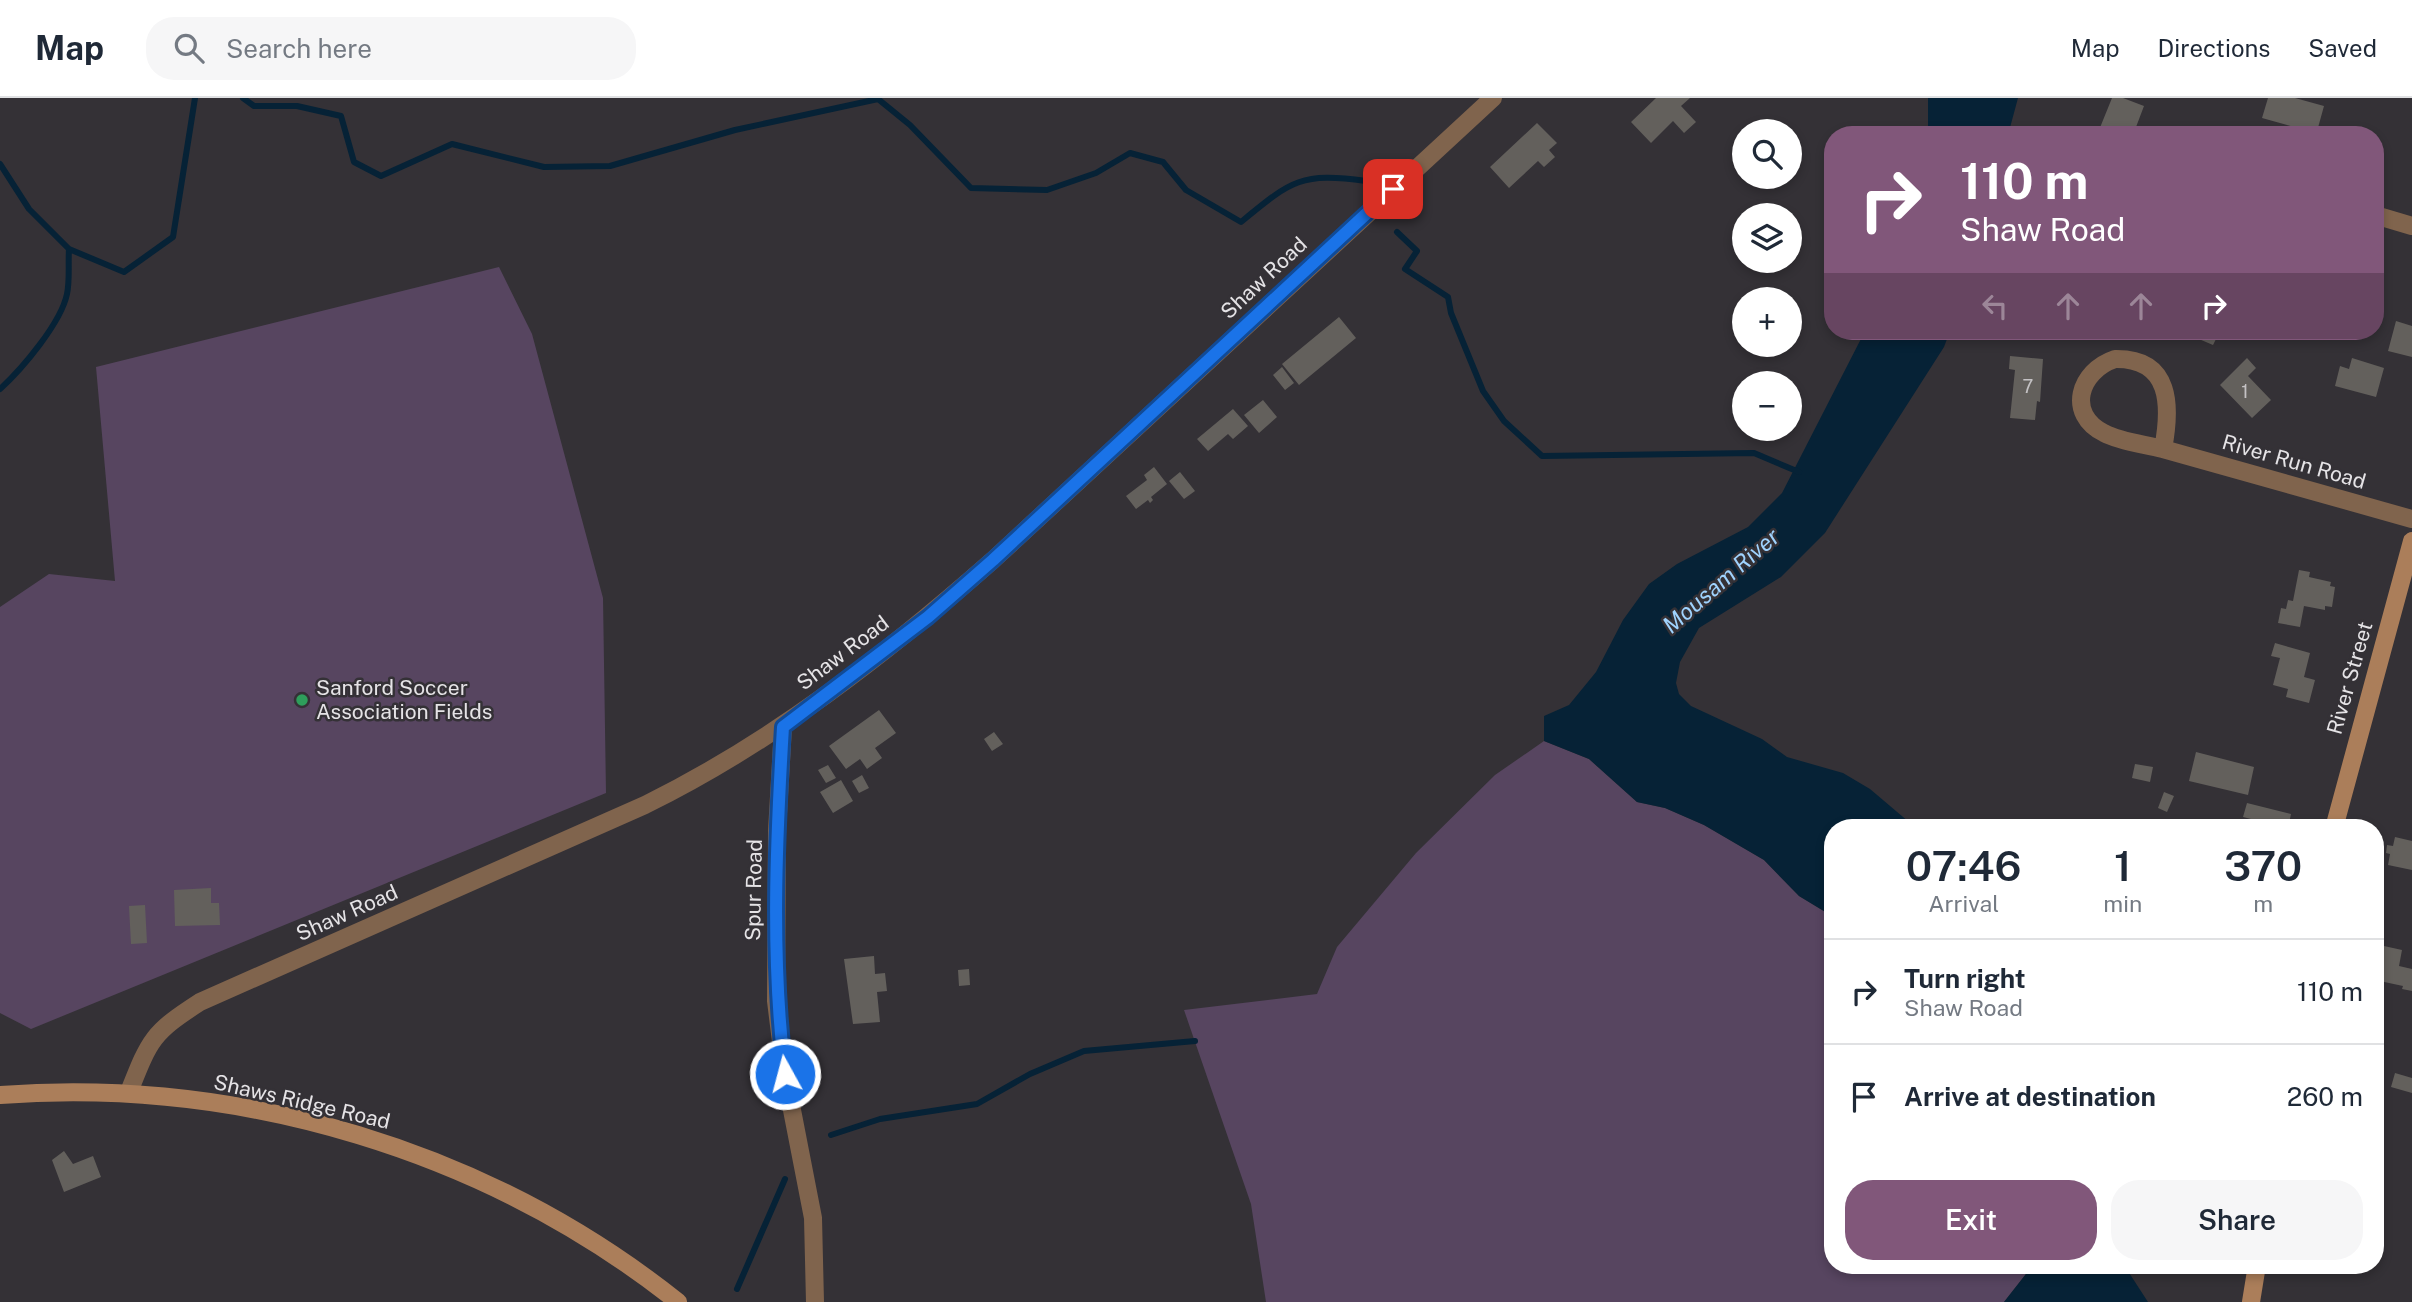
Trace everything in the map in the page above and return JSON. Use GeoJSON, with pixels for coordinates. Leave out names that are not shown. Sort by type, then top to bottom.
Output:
{"type":"FeatureCollection","features":[{"type":"Feature","properties":{"kind":"main road","name":"River Street"},"geometry":{"type":"LineString","coordinates":[[2336,819],[2412,541]]}},
{"type":"Feature","properties":{"kind":"main road","name":"Shaws Ridge Road"},"geometry":{"type":"LineString","coordinates":[[0,1095],[128,1092],[257,1110],[367,1137],[474,1177],[573,1228],[636,1268],[678,1302]]}},
{"type":"Feature","properties":{"kind":"main road"},"geometry":{"type":"LineString","coordinates":[[2252,1302],[2256,1274]]}},
{"type":"Feature","properties":{"kind":"street","name":"Shaw Road"},"geometry":{"type":"LineString","coordinates":[[128,1092],[152,1039],[166,1024],[200,1002],[624,815],[690,783],[783,727],[928,617],[993,560],[1493,98]]}},
{"type":"Feature","properties":{"kind":"street"},"geometry":{"type":"LineString","coordinates":[[2384,218],[2412,226]]}},
{"type":"Feature","properties":{"kind":"street","name":"River Run Road"},"geometry":{"type":"LineString","coordinates":[[2163,449],[2169,417],[2164,391],[2157,374],[2148,366],[2127,359],[2105,362],[2088,375],[2083,383],[2081,400],[2091,425],[2117,438],[2412,519]]}},
{"type":"Feature","properties":{"kind":"street","name":"Spur Road"},"geometry":{"type":"LineString","coordinates":[[783,727],[777,831],[776,1001],[785,1074],[813,1218],[815,1302]]}},
{"type":"Feature","properties":{"kind":"shaded area","name":"Sanford Soccer Association Fields"},"geometry":{"type":"Polygon","coordinates":[[[499,267],[532,334],[603,598],[606,793],[31,1029],[0,1013],[0,607],[49,574],[115,581],[96,367],[499,267]]]}},
{"type":"Feature","properties":{"kind":"shaded area"},"geometry":{"type":"Polygon","coordinates":[[[1544,741],[1589,759],[1637,802],[1665,808],[1704,825],[1764,860],[1799,896],[1824,911],[1824,1274],[2026,1274],[2004,1302],[1266,1302],[1251,1204],[1184,1010],[1317,994],[1337,947],[1416,853],[1495,775],[1544,741]]]}},
{"type":"Feature","properties":{"kind":"water"},"geometry":{"type":"Polygon","coordinates":[[[1928,98],[2018,98],[2010,126],[1928,126],[1928,98]]]}},
{"type":"Feature","properties":{"kind":"water","name":"Mousam River"},"geometry":{"type":"Polygon","coordinates":[[[1860,340],[1947,340],[1825,533],[1781,577],[1699,628],[1680,662],[1676,683],[1679,694],[1691,706],[1762,739],[1787,757],[1843,773],[1870,789],[1905,819],[1824,819],[1824,911],[1799,896],[1764,860],[1704,825],[1665,808],[1637,802],[1589,759],[1544,741],[1544,716],[1569,705],[1596,672],[1623,620],[1649,584],[1677,564],[1748,527],[1782,493],[1860,340]]]}},
{"type":"Feature","properties":{"kind":"water"},"geometry":{"type":"Polygon","coordinates":[[[2026,1274],[2130,1274],[2148,1302],[2004,1302],[2026,1274]]]}},
{"type":"Feature","properties":{"kind":"building"},"geometry":{"type":"Polygon","coordinates":[[[1656,98],[1690,98],[1681,106],[1696,122],[1684,133],[1673,121],[1651,143],[1631,122],[1656,98]]]}},
{"type":"Feature","properties":{"kind":"building"},"geometry":{"type":"Polygon","coordinates":[[[2112,98],[2123,98],[2144,106],[2136,126],[2101,126],[2112,98]]]}},
{"type":"Feature","properties":{"kind":"building"},"geometry":{"type":"Polygon","coordinates":[[[2268,98],[2295,98],[2324,106],[2318,126],[2290,126],[2262,118],[2268,98]]]}},
{"type":"Feature","properties":{"kind":"building"},"geometry":{"type":"Polygon","coordinates":[[[1537,123],[1557,143],[1549,150],[1555,157],[1544,167],[1538,161],[1509,188],[1490,167],[1537,123]]]}},
{"type":"Feature","properties":{"kind":"building"},"geometry":{"type":"Polygon","coordinates":[[[1339,317],[1356,338],[1299,385],[1282,364],[1339,317]]]}},
{"type":"Feature","properties":{"kind":"building"},"geometry":{"type":"Polygon","coordinates":[[[2396,321],[2412,326],[2412,357],[2388,351],[2396,321]]]}},
{"type":"Feature","properties":{"kind":"building"},"geometry":{"type":"Polygon","coordinates":[[[2201,340],[2216,340],[2213,345],[2201,340]]]}},
{"type":"Feature","properties":{"kind":"building"},"geometry":{"type":"Polygon","coordinates":[[[2010,356],[2043,359],[2040,402],[2037,401],[2035,420],[2010,418],[2015,370],[2009,369],[2010,356]]]}},
{"type":"Feature","properties":{"kind":"building"},"geometry":{"type":"Polygon","coordinates":[[[2247,358],[2256,368],[2248,376],[2271,400],[2252,418],[2220,385],[2247,358]]]}},
{"type":"Feature","properties":{"kind":"building"},"geometry":{"type":"Polygon","coordinates":[[[2352,358],[2384,368],[2376,397],[2335,386],[2340,366],[2349,369],[2352,358]]]}},
{"type":"Feature","properties":{"kind":"building"},"geometry":{"type":"Polygon","coordinates":[[[1282,367],[1294,383],[1285,390],[1273,375],[1282,367]]]}},
{"type":"Feature","properties":{"kind":"building"},"geometry":{"type":"Polygon","coordinates":[[[1263,400],[1277,417],[1259,433],[1244,415],[1263,400]]]}},
{"type":"Feature","properties":{"kind":"building"},"geometry":{"type":"Polygon","coordinates":[[[1233,409],[1248,426],[1233,439],[1228,434],[1208,451],[1197,439],[1233,409]]]}},
{"type":"Feature","properties":{"kind":"building"},"geometry":{"type":"Polygon","coordinates":[[[1154,467],[1167,484],[1151,497],[1153,500],[1150,503],[1148,500],[1136,509],[1126,496],[1147,480],[1144,475],[1154,467]]]}},
{"type":"Feature","properties":{"kind":"building"},"geometry":{"type":"Polygon","coordinates":[[[1180,472],[1195,491],[1184,499],[1169,481],[1180,472]]]}},
{"type":"Feature","properties":{"kind":"building"},"geometry":{"type":"Polygon","coordinates":[[[2299,570],[2310,572],[2309,577],[2331,582],[2330,586],[2335,587],[2332,607],[2325,606],[2325,610],[2304,606],[2300,627],[2278,623],[2281,608],[2286,609],[2288,600],[2293,601],[2299,570]]]}},
{"type":"Feature","properties":{"kind":"building"},"geometry":{"type":"Polygon","coordinates":[[[2275,643],[2310,653],[2304,677],[2315,680],[2309,703],[2286,697],[2288,689],[2273,685],[2280,658],[2271,656],[2275,643]]]}},
{"type":"Feature","properties":{"kind":"building"},"geometry":{"type":"Polygon","coordinates":[[[879,710],[896,733],[875,748],[882,758],[867,769],[860,759],[846,769],[829,746],[879,710]]]}},
{"type":"Feature","properties":{"kind":"building"},"geometry":{"type":"Polygon","coordinates":[[[994,732],[1003,744],[992,751],[984,739],[994,732]]]}},
{"type":"Feature","properties":{"kind":"building"},"geometry":{"type":"Polygon","coordinates":[[[2196,752],[2254,767],[2248,795],[2189,781],[2196,752]]]}},
{"type":"Feature","properties":{"kind":"building"},"geometry":{"type":"Polygon","coordinates":[[[2135,764],[2153,767],[2150,782],[2132,778],[2135,764]]]}},
{"type":"Feature","properties":{"kind":"building"},"geometry":{"type":"Polygon","coordinates":[[[828,765],[836,778],[826,783],[818,770],[828,765]]]}},
{"type":"Feature","properties":{"kind":"building"},"geometry":{"type":"Polygon","coordinates":[[[862,775],[869,788],[859,793],[852,781],[862,775]]]}},
{"type":"Feature","properties":{"kind":"building"},"geometry":{"type":"Polygon","coordinates":[[[841,780],[853,801],[833,813],[820,792],[841,780]]]}},
{"type":"Feature","properties":{"kind":"building"},"geometry":{"type":"Polygon","coordinates":[[[2164,792],[2174,796],[2167,812],[2158,808],[2164,792]]]}},
{"type":"Feature","properties":{"kind":"building"},"geometry":{"type":"Polygon","coordinates":[[[2247,803],[2291,814],[2290,819],[2243,817],[2247,803]]]}},
{"type":"Feature","properties":{"kind":"building"},"geometry":{"type":"Polygon","coordinates":[[[2395,837],[2412,841],[2412,870],[2388,865],[2390,854],[2386,853],[2387,845],[2393,846],[2395,837]]]}},
{"type":"Feature","properties":{"kind":"building"},"geometry":{"type":"Polygon","coordinates":[[[211,888],[211,903],[219,903],[220,925],[175,926],[174,890],[211,888]]]}},
{"type":"Feature","properties":{"kind":"building"},"geometry":{"type":"Polygon","coordinates":[[[145,905],[147,943],[131,944],[129,906],[145,905]]]}},
{"type":"Feature","properties":{"kind":"building"},"geometry":{"type":"Polygon","coordinates":[[[2384,946],[2402,950],[2399,966],[2412,969],[2412,991],[2402,989],[2403,986],[2384,982],[2384,946]]]}},
{"type":"Feature","properties":{"kind":"building"},"geometry":{"type":"Polygon","coordinates":[[[874,956],[875,974],[885,973],[887,991],[877,992],[880,1022],[853,1024],[844,959],[874,956]]]}},
{"type":"Feature","properties":{"kind":"building"},"geometry":{"type":"Polygon","coordinates":[[[969,969],[970,985],[959,986],[958,970],[969,969]]]}},
{"type":"Feature","properties":{"kind":"building"},"geometry":{"type":"Polygon","coordinates":[[[2395,1073],[2412,1078],[2412,1093],[2391,1087],[2395,1073]]]}},
{"type":"Feature","properties":{"kind":"building"},"geometry":{"type":"Polygon","coordinates":[[[64,1151],[73,1164],[93,1156],[101,1177],[64,1192],[52,1160],[64,1151]]]}},
{"type":"Feature","properties":{"kind":"waterway"},"geometry":{"type":"LineString","coordinates":[[0,164],[29,209],[69,249],[124,272],[173,237],[195,98]]}},
{"type":"Feature","properties":{"kind":"waterway"},"geometry":{"type":"LineString","coordinates":[[243,98],[254,106],[297,106],[341,116],[354,162],[381,176],[452,144],[544,167],[610,166],[735,130],[878,99],[910,125],[971,188],[1047,190],[1096,173],[1130,153],[1163,162],[1186,190],[1241,222],[1272,197],[1297,183],[1326,178],[1366,181]]}},
{"type":"Feature","properties":{"kind":"waterway"},"geometry":{"type":"LineString","coordinates":[[1397,232],[1417,251],[1405,269],[1448,297],[1451,313],[1483,391],[1504,421],[1542,456],[1754,453],[1799,472]]}},
{"type":"Feature","properties":{"kind":"waterway"},"geometry":{"type":"LineString","coordinates":[[0,389],[49,332],[63,306],[67,294],[69,249]]}},
{"type":"Feature","properties":{"kind":"waterway"},"geometry":{"type":"LineString","coordinates":[[831,1135],[880,1119],[977,1104],[1030,1074],[1084,1051],[1195,1041]]}},
{"type":"Feature","properties":{"kind":"waterway"},"geometry":{"type":"LineString","coordinates":[[737,1289],[785,1179]]}},
{"type":"Feature","properties":{"kind":"place","name":"Sanford Soccer Association Fields"},"geometry":{"type":"Point","coordinates":[302,700]}},
{"type":"Feature","properties":{"kind":"route"},"geometry":{"type":"LineString","coordinates":[[785,1074],[776,1001],[775,928],[783,727],[928,617],[993,560],[1393,189]]}}]}
